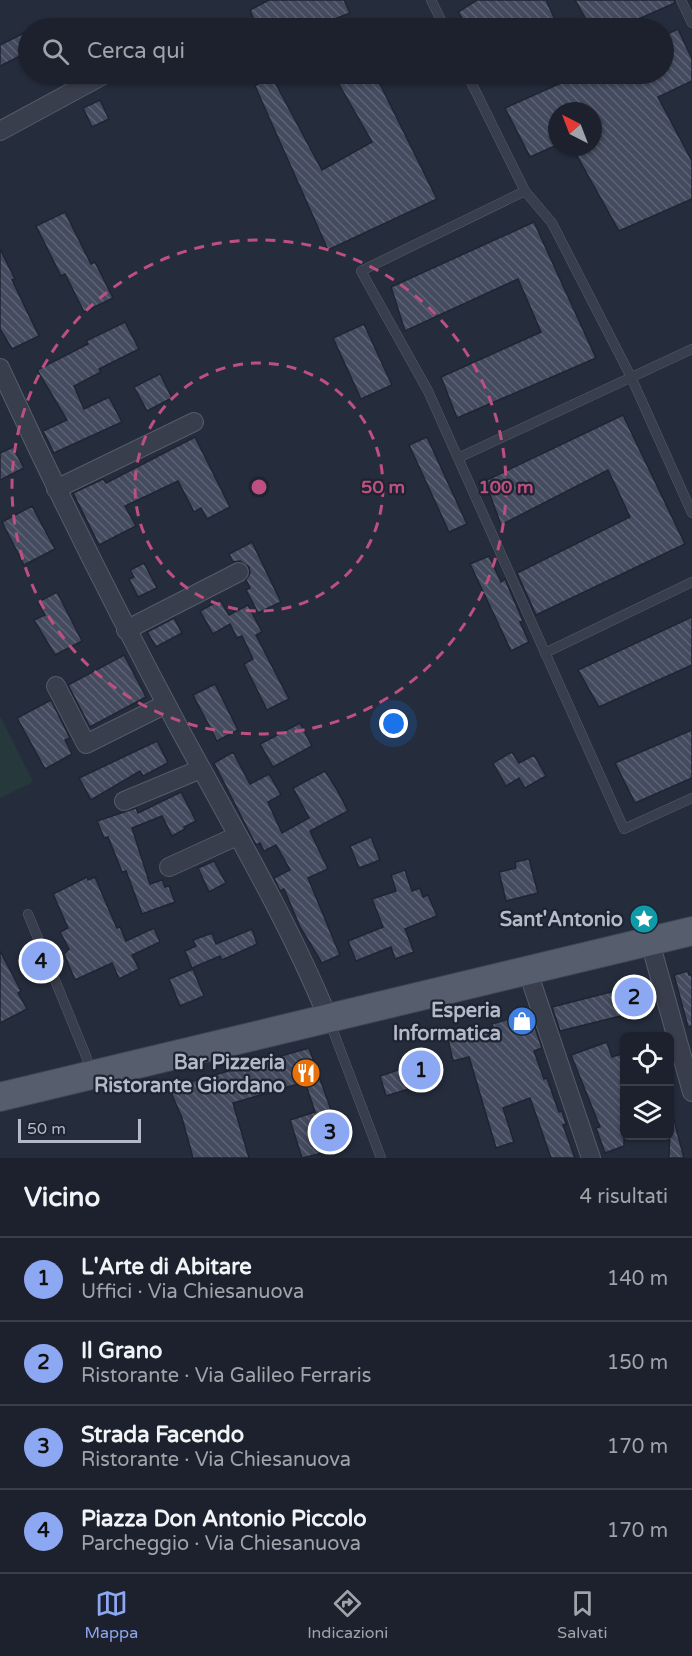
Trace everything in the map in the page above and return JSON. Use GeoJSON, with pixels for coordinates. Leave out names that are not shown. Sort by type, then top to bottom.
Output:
{"type":"FeatureCollection","features":[{"type":"Feature","properties":{"kind":"main road"},"geometry":{"type":"LineString","coordinates":[[0,1097],[692,931]]}},
{"type":"Feature","properties":{"kind":"street"},"geometry":{"type":"LineString","coordinates":[[0,131],[87,84]]}},
{"type":"Feature","properties":{"kind":"street"},"geometry":{"type":"LineString","coordinates":[[0,368],[56,489],[126,630],[269,893],[328,1018]]}},
{"type":"Feature","properties":{"kind":"street"},"geometry":{"type":"LineString","coordinates":[[56,489],[194,422]]}},
{"type":"Feature","properties":{"kind":"street"},"geometry":{"type":"LineString","coordinates":[[126,630],[239,573]]}},
{"type":"Feature","properties":{"kind":"street"},"geometry":{"type":"LineString","coordinates":[[56,686],[86,744],[166,704]]}},
{"type":"Feature","properties":{"kind":"street"},"geometry":{"type":"LineString","coordinates":[[124,801],[201,770]]}},
{"type":"Feature","properties":{"kind":"street"},"geometry":{"type":"LineString","coordinates":[[170,867],[237,836]]}},
{"type":"Feature","properties":{"kind":"street"},"geometry":{"type":"LineString","coordinates":[[650,942],[692,1092]]}},
{"type":"Feature","properties":{"kind":"street"},"geometry":{"type":"LineString","coordinates":[[528,972],[591,1158]]}},
{"type":"Feature","properties":{"kind":"lane"},"geometry":{"type":"LineString","coordinates":[[431,0],[440,18]]}},
{"type":"Feature","properties":{"kind":"lane"},"geometry":{"type":"LineString","coordinates":[[681,0],[692,23]]}},
{"type":"Feature","properties":{"kind":"lane"},"geometry":{"type":"LineString","coordinates":[[472,84],[525,190],[552,223],[631,377],[692,513]]}},
{"type":"Feature","properties":{"kind":"lane"},"geometry":{"type":"LineString","coordinates":[[525,190],[361,271],[428,391],[624,829],[692,798]]}},
{"type":"Feature","properties":{"kind":"lane"},"geometry":{"type":"LineString","coordinates":[[458,458],[692,349]]}},
{"type":"Feature","properties":{"kind":"lane"},"geometry":{"type":"LineString","coordinates":[[545,652],[692,582]]}},
{"type":"Feature","properties":{"kind":"lane"},"geometry":{"type":"LineString","coordinates":[[28,914],[78,1034],[91,1074]]}},
{"type":"Feature","properties":{"kind":"lane"},"geometry":{"type":"LineString","coordinates":[[328,1018],[381,1158]]}},
{"type":"Feature","properties":{"kind":"shaded area"},"geometry":{"type":"Polygon","coordinates":[[[0,716],[33,782],[0,798],[0,716]]]}},
{"type":"Feature","properties":{"kind":"building"},"geometry":{"type":"Polygon","coordinates":[[[269,0],[344,0],[350,13],[337,18],[253,18],[250,10],[269,0]]]}},
{"type":"Feature","properties":{"kind":"building"},"geometry":{"type":"Polygon","coordinates":[[[477,0],[546,0],[554,18],[462,18],[458,12],[477,0]]]}},
{"type":"Feature","properties":{"kind":"building"},"geometry":{"type":"Polygon","coordinates":[[[575,0],[674,0],[675,3],[641,18],[585,18],[575,0]]]}},
{"type":"Feature","properties":{"kind":"building"},"geometry":{"type":"Polygon","coordinates":[[[678,29],[692,59],[692,81],[658,97],[692,161],[692,199],[619,231],[577,156],[602,156],[602,102],[548,102],[548,149],[530,157],[505,108],[559,84],[674,84],[674,31],[678,29]]]}},
{"type":"Feature","properties":{"kind":"building"},"geometry":{"type":"Polygon","coordinates":[[[18,36],[18,57],[0,66],[0,45],[18,36]]]}},
{"type":"Feature","properties":{"kind":"building"},"geometry":{"type":"Polygon","coordinates":[[[276,84],[322,170],[372,142],[339,84],[380,84],[437,199],[328,250],[255,86],[276,84]]]}},
{"type":"Feature","properties":{"kind":"building"},"geometry":{"type":"Polygon","coordinates":[[[100,100],[109,119],[92,127],[83,108],[100,100]]]}},
{"type":"Feature","properties":{"kind":"building"},"geometry":{"type":"Polygon","coordinates":[[[65,212],[91,264],[95,262],[113,298],[84,312],[65,274],[61,276],[36,226],[65,212]]]}},
{"type":"Feature","properties":{"kind":"building"},"geometry":{"type":"Polygon","coordinates":[[[534,222],[596,358],[457,418],[441,377],[541,332],[518,279],[405,331],[391,287],[534,222]]]}},
{"type":"Feature","properties":{"kind":"building"},"geometry":{"type":"Polygon","coordinates":[[[0,249],[39,336],[12,349],[0,329],[0,249]]]}},
{"type":"Feature","properties":{"kind":"building"},"geometry":{"type":"Polygon","coordinates":[[[125,322],[139,349],[99,369],[101,372],[74,386],[84,409],[109,397],[122,422],[54,453],[43,431],[67,420],[37,370],[88,344],[86,341],[125,322]]]}},
{"type":"Feature","properties":{"kind":"building"},"geometry":{"type":"Polygon","coordinates":[[[364,324],[392,385],[361,399],[333,338],[364,324]]]}},
{"type":"Feature","properties":{"kind":"building"},"geometry":{"type":"Polygon","coordinates":[[[160,374],[172,398],[147,411],[134,387],[160,374]]]}},
{"type":"Feature","properties":{"kind":"building"},"geometry":{"type":"Polygon","coordinates":[[[623,415],[685,544],[536,615],[517,573],[630,517],[608,470],[501,525],[485,481],[623,415]]]}},
{"type":"Feature","properties":{"kind":"building"},"geometry":{"type":"Polygon","coordinates":[[[195,437],[230,507],[207,519],[201,508],[194,512],[178,481],[125,506],[136,526],[99,545],[73,493],[103,479],[106,483],[195,437]]]}},
{"type":"Feature","properties":{"kind":"building"},"geometry":{"type":"Polygon","coordinates":[[[427,437],[467,524],[449,532],[409,445],[427,437]]]}},
{"type":"Feature","properties":{"kind":"building"},"geometry":{"type":"Polygon","coordinates":[[[13,447],[24,468],[0,480],[0,453],[13,447]]]}},
{"type":"Feature","properties":{"kind":"building"},"geometry":{"type":"Polygon","coordinates":[[[32,506],[55,549],[24,565],[2,522],[32,506]]]}},
{"type":"Feature","properties":{"kind":"building"},"geometry":{"type":"Polygon","coordinates":[[[252,542],[281,602],[258,613],[246,590],[250,588],[246,580],[250,573],[249,567],[240,561],[233,562],[229,554],[252,542]]]}},
{"type":"Feature","properties":{"kind":"building"},"geometry":{"type":"Polygon","coordinates":[[[489,556],[501,582],[505,579],[523,621],[520,622],[529,642],[511,651],[470,564],[489,556]]]}},
{"type":"Feature","properties":{"kind":"building"},"geometry":{"type":"Polygon","coordinates":[[[144,563],[157,588],[138,597],[129,579],[134,577],[130,570],[144,563]]]}},
{"type":"Feature","properties":{"kind":"building"},"geometry":{"type":"Polygon","coordinates":[[[57,592],[82,641],[55,655],[34,620],[45,615],[38,602],[57,592]]]}},
{"type":"Feature","properties":{"kind":"building"},"geometry":{"type":"Polygon","coordinates":[[[220,600],[229,615],[248,605],[262,632],[256,635],[289,699],[267,710],[244,664],[253,659],[242,636],[237,638],[230,624],[213,634],[200,611],[220,600]]]}},
{"type":"Feature","properties":{"kind":"building"},"geometry":{"type":"Polygon","coordinates":[[[692,617],[692,665],[599,707],[578,670],[692,617]]]}},
{"type":"Feature","properties":{"kind":"building"},"geometry":{"type":"Polygon","coordinates":[[[174,618],[182,633],[156,647],[147,632],[174,618]]]}},
{"type":"Feature","properties":{"kind":"building"},"geometry":{"type":"Polygon","coordinates":[[[124,655],[146,697],[90,727],[68,685],[124,655]]]}},
{"type":"Feature","properties":{"kind":"building"},"geometry":{"type":"Polygon","coordinates":[[[215,684],[238,730],[217,741],[193,695],[215,684]]]}},
{"type":"Feature","properties":{"kind":"building"},"geometry":{"type":"Polygon","coordinates":[[[51,700],[70,738],[65,740],[72,754],[45,769],[17,718],[51,700]]]}},
{"type":"Feature","properties":{"kind":"building"},"geometry":{"type":"Polygon","coordinates":[[[300,723],[312,746],[273,767],[260,744],[300,723]]]}},
{"type":"Feature","properties":{"kind":"building"},"geometry":{"type":"Polygon","coordinates":[[[692,730],[692,778],[635,803],[615,763],[692,730]]]}},
{"type":"Feature","properties":{"kind":"building"},"geometry":{"type":"Polygon","coordinates":[[[157,741],[168,763],[143,776],[140,771],[91,800],[79,778],[157,741]]]}},
{"type":"Feature","properties":{"kind":"building"},"geometry":{"type":"Polygon","coordinates":[[[233,752],[250,784],[269,774],[281,795],[268,802],[282,833],[309,818],[293,788],[325,771],[336,788],[348,811],[310,831],[328,869],[308,878],[340,955],[322,963],[300,927],[284,889],[280,891],[274,878],[290,870],[276,845],[264,851],[260,843],[256,845],[214,763],[233,752]]]}},
{"type":"Feature","properties":{"kind":"building"},"geometry":{"type":"Polygon","coordinates":[[[512,752],[519,763],[534,755],[546,776],[525,788],[519,778],[506,786],[493,763],[512,752]]]}},
{"type":"Feature","properties":{"kind":"building"},"geometry":{"type":"Polygon","coordinates":[[[181,792],[196,821],[172,836],[162,816],[132,828],[150,884],[162,880],[165,887],[169,886],[175,902],[142,914],[126,871],[122,872],[108,837],[104,838],[97,821],[136,808],[138,813],[181,792]]]}},
{"type":"Feature","properties":{"kind":"building"},"geometry":{"type":"Polygon","coordinates":[[[371,837],[380,860],[359,868],[350,846],[371,837]]]}},
{"type":"Feature","properties":{"kind":"building"},"geometry":{"type":"Polygon","coordinates":[[[529,859],[538,893],[506,901],[499,872],[516,868],[515,862],[529,859]]]}},
{"type":"Feature","properties":{"kind":"building"},"geometry":{"type":"Polygon","coordinates":[[[214,861],[226,883],[209,892],[198,868],[214,861]]]}},
{"type":"Feature","properties":{"kind":"building"},"geometry":{"type":"Polygon","coordinates":[[[405,870],[412,891],[420,888],[423,897],[428,895],[437,916],[405,929],[414,952],[395,959],[391,947],[356,961],[348,941],[383,927],[372,899],[396,891],[391,875],[405,870]]]}},
{"type":"Feature","properties":{"kind":"building"},"geometry":{"type":"Polygon","coordinates":[[[87,877],[88,880],[95,877],[117,928],[120,927],[126,941],[154,928],[160,942],[132,955],[139,969],[119,979],[112,963],[75,980],[64,954],[69,949],[60,932],[68,928],[53,894],[87,877]]]}},
{"type":"Feature","properties":{"kind":"building"},"geometry":{"type":"Polygon","coordinates":[[[252,929],[257,944],[222,960],[220,956],[192,968],[185,951],[196,946],[193,940],[212,933],[216,944],[252,929]]]}},
{"type":"Feature","properties":{"kind":"building"},"geometry":{"type":"Polygon","coordinates":[[[0,951],[21,991],[18,993],[27,1009],[0,1023],[0,951]]]}},
{"type":"Feature","properties":{"kind":"building"},"geometry":{"type":"Polygon","coordinates":[[[193,969],[204,996],[180,1006],[169,979],[193,969]]]}},
{"type":"Feature","properties":{"kind":"building"},"geometry":{"type":"Polygon","coordinates":[[[688,971],[689,975],[692,975],[692,1026],[688,1027],[674,975],[688,971]]]}},
{"type":"Feature","properties":{"kind":"building"},"geometry":{"type":"Polygon","coordinates":[[[642,984],[649,1009],[560,1031],[552,1007],[642,984]]]}},
{"type":"Feature","properties":{"kind":"building"},"geometry":{"type":"Polygon","coordinates":[[[530,1013],[542,1048],[534,1051],[559,1112],[562,1111],[566,1124],[563,1125],[575,1158],[551,1158],[530,1098],[503,1108],[514,1142],[496,1148],[469,1057],[453,1061],[448,1039],[493,1028],[492,1024],[530,1013]]]}},
{"type":"Feature","properties":{"kind":"building"},"geometry":{"type":"Polygon","coordinates":[[[607,1042],[612,1057],[620,1054],[620,1140],[624,1140],[624,1146],[605,1153],[596,1128],[600,1127],[571,1055],[607,1042]]]}},
{"type":"Feature","properties":{"kind":"building"},"geometry":{"type":"Polygon","coordinates":[[[309,1048],[341,1138],[321,1145],[323,1153],[302,1158],[290,1120],[315,1112],[305,1082],[233,1103],[249,1158],[193,1158],[182,1118],[169,1088],[309,1048]]]}},
{"type":"Feature","properties":{"kind":"building"},"geometry":{"type":"Polygon","coordinates":[[[432,1059],[438,1080],[386,1096],[380,1076],[432,1059]]]}},
{"type":"Feature","properties":{"kind":"building"},"geometry":{"type":"Polygon","coordinates":[[[674,1120],[684,1158],[669,1158],[669,1140],[674,1140],[674,1120]]]}},
{"type":"Feature","properties":{"kind":"place","name":"Sant'Antonio"},"geometry":{"type":"Point","coordinates":[644,919]}},
{"type":"Feature","properties":{"kind":"place","name":"Piazza Don Antonio Piccolo"},"geometry":{"type":"Point","coordinates":[41,961]}},
{"type":"Feature","properties":{"kind":"place","name":"Il Grano"},"geometry":{"type":"Point","coordinates":[634,997]}},
{"type":"Feature","properties":{"kind":"place","name":"Esperia Informatica"},"geometry":{"type":"Point","coordinates":[522,1021]}},
{"type":"Feature","properties":{"kind":"place","name":"L'Arte di Abitare"},"geometry":{"type":"Point","coordinates":[421,1070]}},
{"type":"Feature","properties":{"kind":"place","name":"Bar Pizzeria Ristorante Giordano"},"geometry":{"type":"Point","coordinates":[306,1073]}},
{"type":"Feature","properties":{"kind":"place","name":"Strada Facendo"},"geometry":{"type":"Point","coordinates":[330,1132]}}]}
